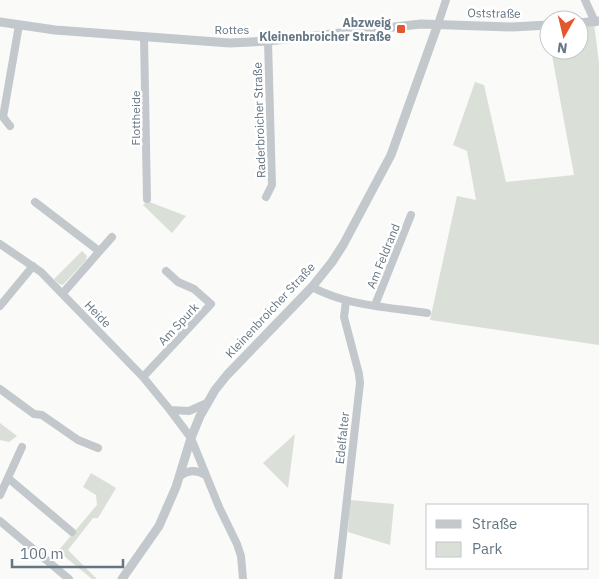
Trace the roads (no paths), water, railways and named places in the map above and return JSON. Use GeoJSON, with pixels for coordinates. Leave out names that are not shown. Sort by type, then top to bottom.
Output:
{"type":"FeatureCollection","features":[{"type":"Feature","properties":{"kind":"street"},"geometry":{"type":"LineString","coordinates":[[438,24],[446,0]]}},
{"type":"Feature","properties":{"kind":"street"},"geometry":{"type":"LineString","coordinates":[[585,0],[597,22]]}},
{"type":"Feature","properties":{"kind":"street","name":"Rottes"},"geometry":{"type":"LineString","coordinates":[[0,22],[55,30],[230,43],[438,24]]}},
{"type":"Feature","properties":{"kind":"street","name":"Oststraße"},"geometry":{"type":"LineString","coordinates":[[438,24],[512,27],[539,26]]}},
{"type":"Feature","properties":{"kind":"street","name":"Kleinenbroicher Straße"},"geometry":{"type":"LineString","coordinates":[[122,579],[159,526],[168,508],[191,438],[206,403],[227,375],[312,287],[343,245],[382,173],[395,144],[438,24]]}},
{"type":"Feature","properties":{"kind":"street"},"geometry":{"type":"LineString","coordinates":[[10,126],[3,118],[19,25]]}},
{"type":"Feature","properties":{"kind":"street","name":"Flottheide"},"geometry":{"type":"LineString","coordinates":[[144,37],[147,199]]}},
{"type":"Feature","properties":{"kind":"street","name":"Raderbroicher Straße"},"geometry":{"type":"LineString","coordinates":[[266,197],[272,186],[268,41]]}},
{"type":"Feature","properties":{"kind":"street"},"geometry":{"type":"LineString","coordinates":[[35,202],[99,250]]}},
{"type":"Feature","properties":{"kind":"street","name":"Am Feldrand"},"geometry":{"type":"LineString","coordinates":[[375,305],[411,215]]}},
{"type":"Feature","properties":{"kind":"street"},"geometry":{"type":"LineString","coordinates":[[62,293],[112,237]]}},
{"type":"Feature","properties":{"kind":"street","name":"Heide"},"geometry":{"type":"LineString","coordinates":[[0,244],[41,272],[62,293],[143,377],[191,438],[205,475],[239,550],[243,579]]}},
{"type":"Feature","properties":{"kind":"street"},"geometry":{"type":"LineString","coordinates":[[0,306],[33,266]]}},
{"type":"Feature","properties":{"kind":"street","name":"Am Spurk"},"geometry":{"type":"LineString","coordinates":[[143,377],[211,304],[194,289],[178,282],[166,271]]}},
{"type":"Feature","properties":{"kind":"street","name":"Am Feldrand"},"geometry":{"type":"LineString","coordinates":[[312,287],[346,301],[427,313]]}},
{"type":"Feature","properties":{"kind":"street","name":"Edelfalter"},"geometry":{"type":"LineString","coordinates":[[338,579],[360,378],[344,317],[346,301]]}},
{"type":"Feature","properties":{"kind":"street"},"geometry":{"type":"LineString","coordinates":[[0,389],[34,414],[42,415],[78,440],[98,448]]}},
{"type":"Feature","properties":{"kind":"street"},"geometry":{"type":"LineString","coordinates":[[170,410],[189,411],[206,403]]}},
{"type":"Feature","properties":{"kind":"street"},"geometry":{"type":"LineString","coordinates":[[0,495],[22,448]]}},
{"type":"Feature","properties":{"kind":"street"},"geometry":{"type":"LineString","coordinates":[[180,476],[191,471],[198,471],[205,475]]}},
{"type":"Feature","properties":{"kind":"street"},"geometry":{"type":"LineString","coordinates":[[8,478],[72,532]]}},
{"type":"Feature","properties":{"kind":"street"},"geometry":{"type":"LineString","coordinates":[[0,522],[69,579]]}},
{"type":"Feature","properties":{"kind":"place","name":"Abzweig Kleinenbroicher Straße"},"geometry":{"type":"Point","coordinates":[401,29]}}]}
